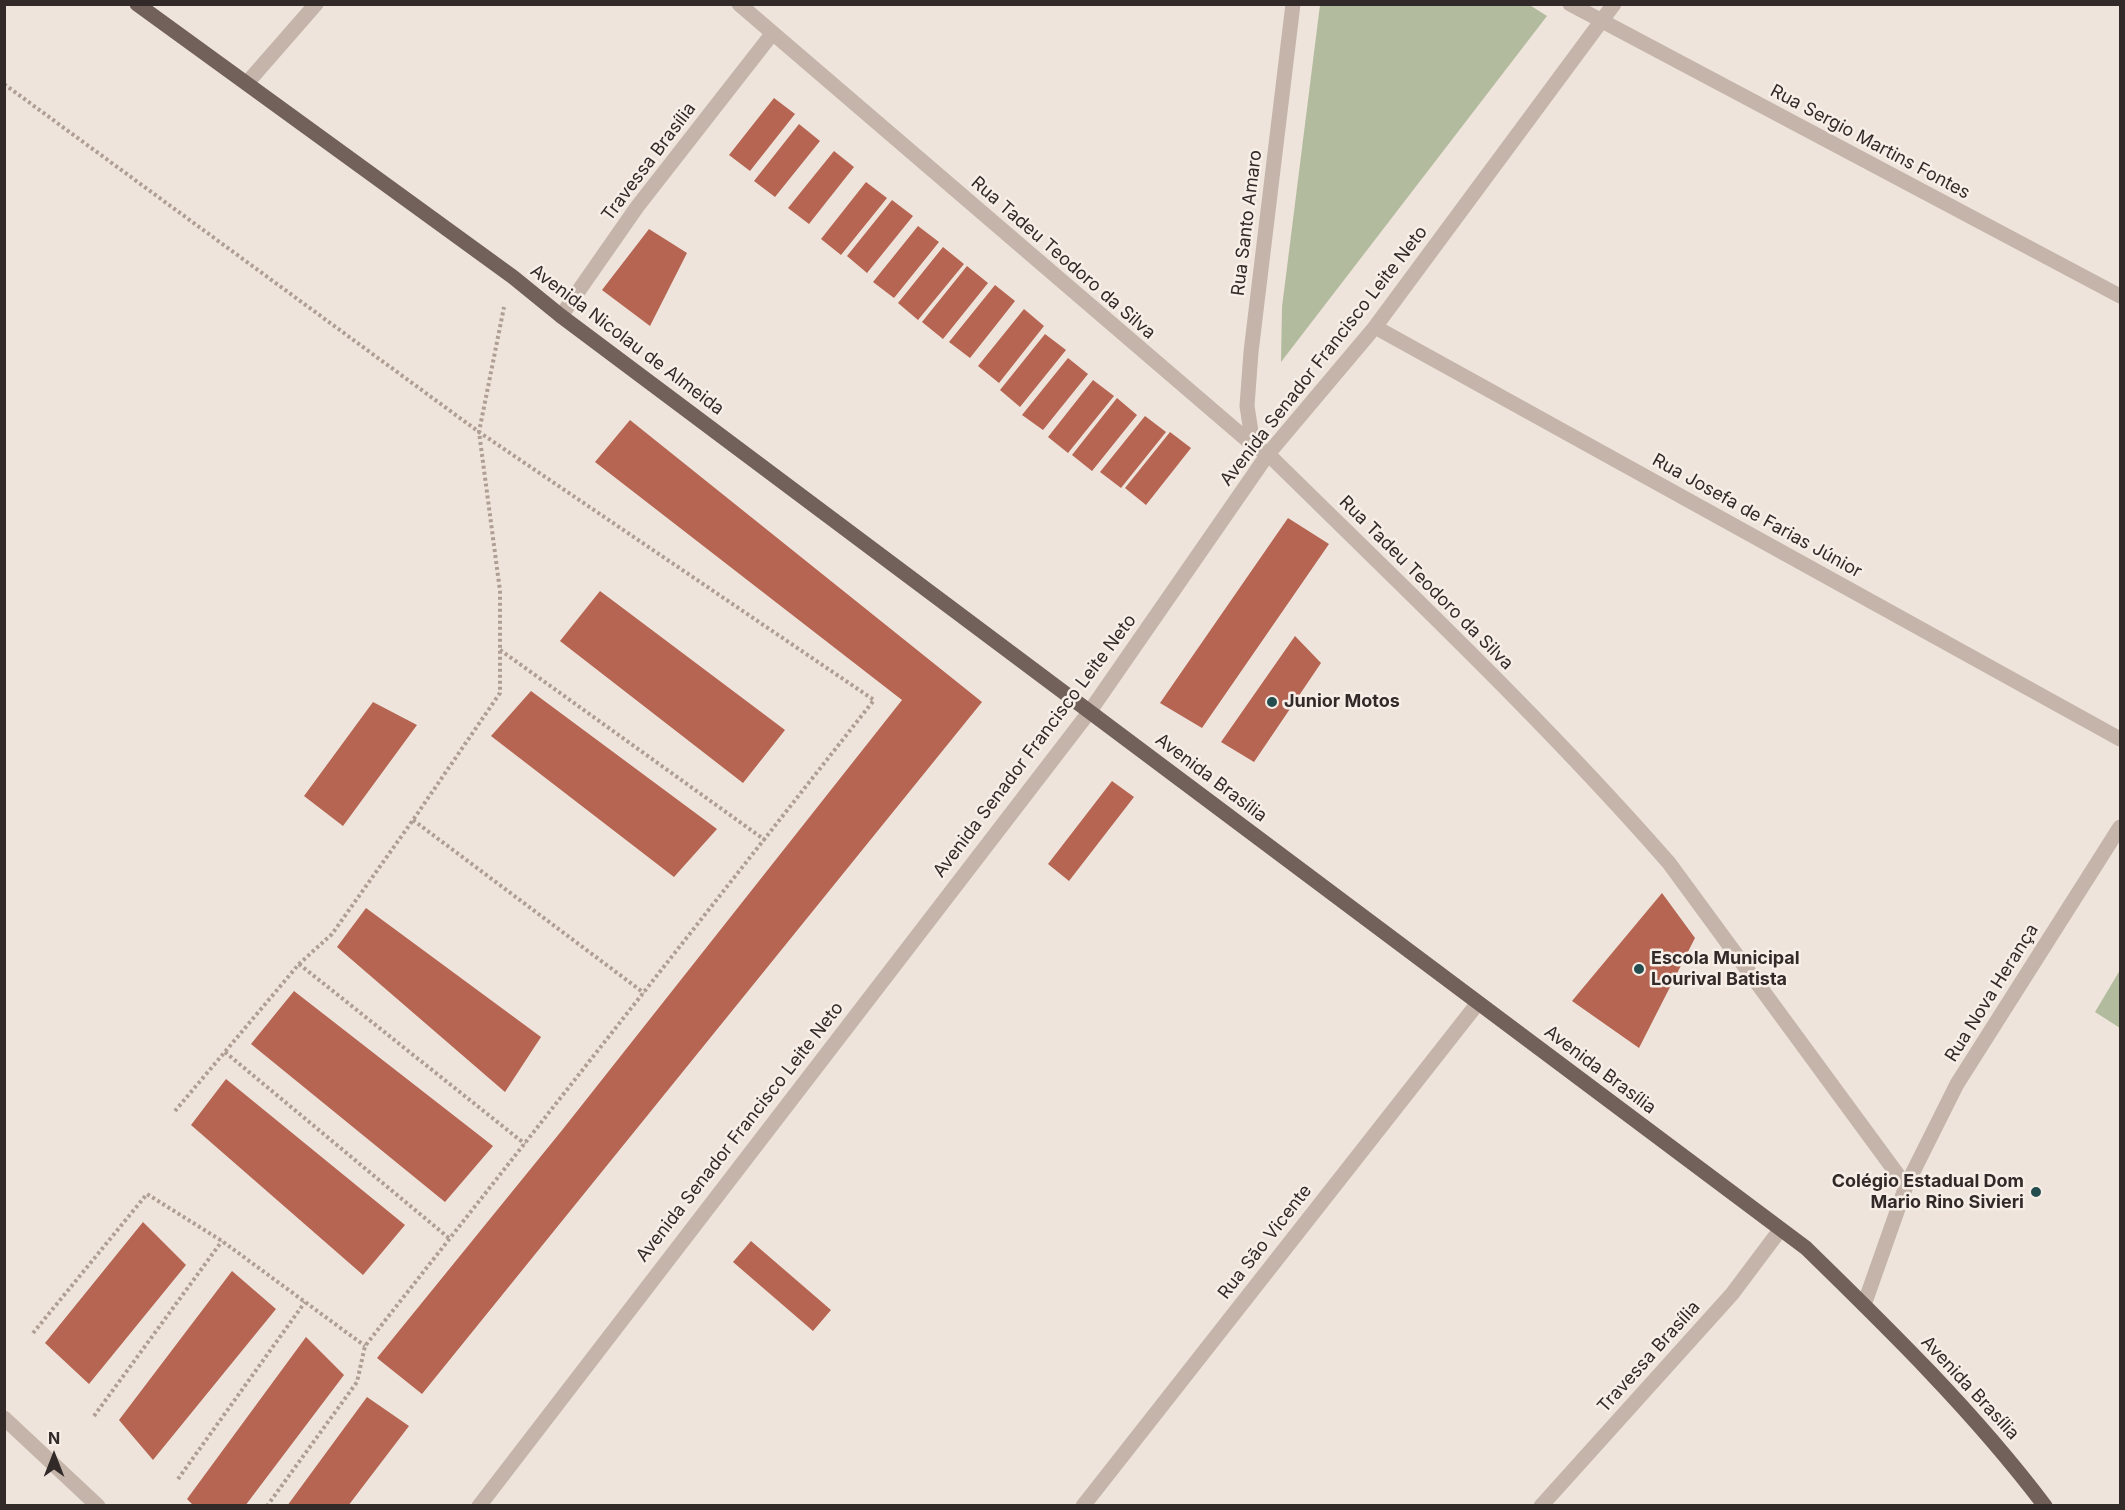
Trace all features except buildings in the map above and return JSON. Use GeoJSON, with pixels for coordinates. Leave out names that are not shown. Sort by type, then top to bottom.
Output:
{"type":"FeatureCollection","features":[{"type":"Feature","properties":{"kind":"main road","name":"Avenida Nicolau de Almeida"},"geometry":{"type":"LineString","coordinates":[[137,4],[513,277],[561,316],[1090,711]]}},
{"type":"Feature","properties":{"kind":"main road","name":"Avenida Brasília"},"geometry":{"type":"LineString","coordinates":[[1090,711],[1806,1248],[1971,1416],[2007,1456],[2045,1506]]}},
{"type":"Feature","properties":{"kind":"street"},"geometry":{"type":"LineString","coordinates":[[247,83],[316,4]]}},
{"type":"Feature","properties":{"kind":"street","name":"Rua Tadeu Teodoro da Silva"},"geometry":{"type":"LineString","coordinates":[[739,4],[1253,445],[1268,454],[1477,659],[1654,846],[1676,873],[1906,1186]]}},
{"type":"Feature","properties":{"kind":"street","name":"Rua Santo Amaro"},"geometry":{"type":"LineString","coordinates":[[1253,445],[1247,406],[1251,352],[1293,4]]}},
{"type":"Feature","properties":{"kind":"street","name":"Rua Sergio Martins Fontes"},"geometry":{"type":"LineString","coordinates":[[1570,4],[2121,296]]}},
{"type":"Feature","properties":{"kind":"street","name":"Avenida Senador Francisco Leite Neto"},"geometry":{"type":"LineString","coordinates":[[479,1506],[1090,711],[1268,454],[1375,327],[1614,4]]}},
{"type":"Feature","properties":{"kind":"street","name":"Travessa Brasília"},"geometry":{"type":"LineString","coordinates":[[561,316],[637,207],[772,34]]}},
{"type":"Feature","properties":{"kind":"street","name":"Rua Josefa de Farias Júnior"},"geometry":{"type":"LineString","coordinates":[[1375,327],[2121,739]]}},
{"type":"Feature","properties":{"kind":"street","name":"Rua Nova Herança"},"geometry":{"type":"LineString","coordinates":[[1906,1186],[1957,1084],[2121,827]]}},
{"type":"Feature","properties":{"kind":"street","name":"Rua São Vicente"},"geometry":{"type":"LineString","coordinates":[[1083,1506],[1478,1003]]}},
{"type":"Feature","properties":{"kind":"street"},"geometry":{"type":"LineString","coordinates":[[1864,1305],[1906,1186]]}},
{"type":"Feature","properties":{"kind":"street","name":"Travessa Brasília"},"geometry":{"type":"LineString","coordinates":[[1541,1506],[1732,1294],[1780,1230]]}},
{"type":"Feature","properties":{"kind":"street"},"geometry":{"type":"LineString","coordinates":[[4,1418],[98,1506]]}},
{"type":"Feature","properties":{"kind":"path"},"geometry":{"type":"LineString","coordinates":[[4,84],[479,432],[874,700],[365,1346],[357,1382],[267,1506]]}},
{"type":"Feature","properties":{"kind":"path"},"geometry":{"type":"LineString","coordinates":[[175,1111],[299,964],[332,934],[500,693],[500,591],[479,432],[504,309],[513,277]]}},
{"type":"Feature","properties":{"kind":"path"},"geometry":{"type":"LineString","coordinates":[[500,650],[765,840]]}},
{"type":"Feature","properties":{"kind":"path"},"geometry":{"type":"LineString","coordinates":[[413,820],[644,993]]}},
{"type":"Feature","properties":{"kind":"path"},"geometry":{"type":"LineString","coordinates":[[299,964],[525,1144]]}},
{"type":"Feature","properties":{"kind":"path"},"geometry":{"type":"LineString","coordinates":[[225,1052],[450,1239]]}},
{"type":"Feature","properties":{"kind":"path"},"geometry":{"type":"LineString","coordinates":[[33,1333],[147,1194],[222,1241],[365,1346]]}},
{"type":"Feature","properties":{"kind":"path"},"geometry":{"type":"LineString","coordinates":[[94,1416],[222,1241]]}},
{"type":"Feature","properties":{"kind":"path"},"geometry":{"type":"LineString","coordinates":[[178,1479],[305,1302]]}},
{"type":"Feature","properties":{"kind":"green space"},"geometry":{"type":"Polygon","coordinates":[[[1528,4],[1547,16],[1281,362],[1282,307],[1320,5],[1528,4]]]}},
{"type":"Feature","properties":{"kind":"green space"},"geometry":{"type":"Polygon","coordinates":[[[2120,970],[2120,1028],[2095,1012],[2120,970]]]}},
{"type":"Feature","properties":{"kind":"place","name":"Junior Motos"},"geometry":{"type":"Point","coordinates":[1272,702]}},
{"type":"Feature","properties":{"kind":"place","name":"Escola Municipal Lourival Batista"},"geometry":{"type":"Point","coordinates":[1639,969]}},
{"type":"Feature","properties":{"kind":"place","name":"Colégio Estadual Dom Mario Rino Sivieri"},"geometry":{"type":"Point","coordinates":[2036,1192]}}]}
